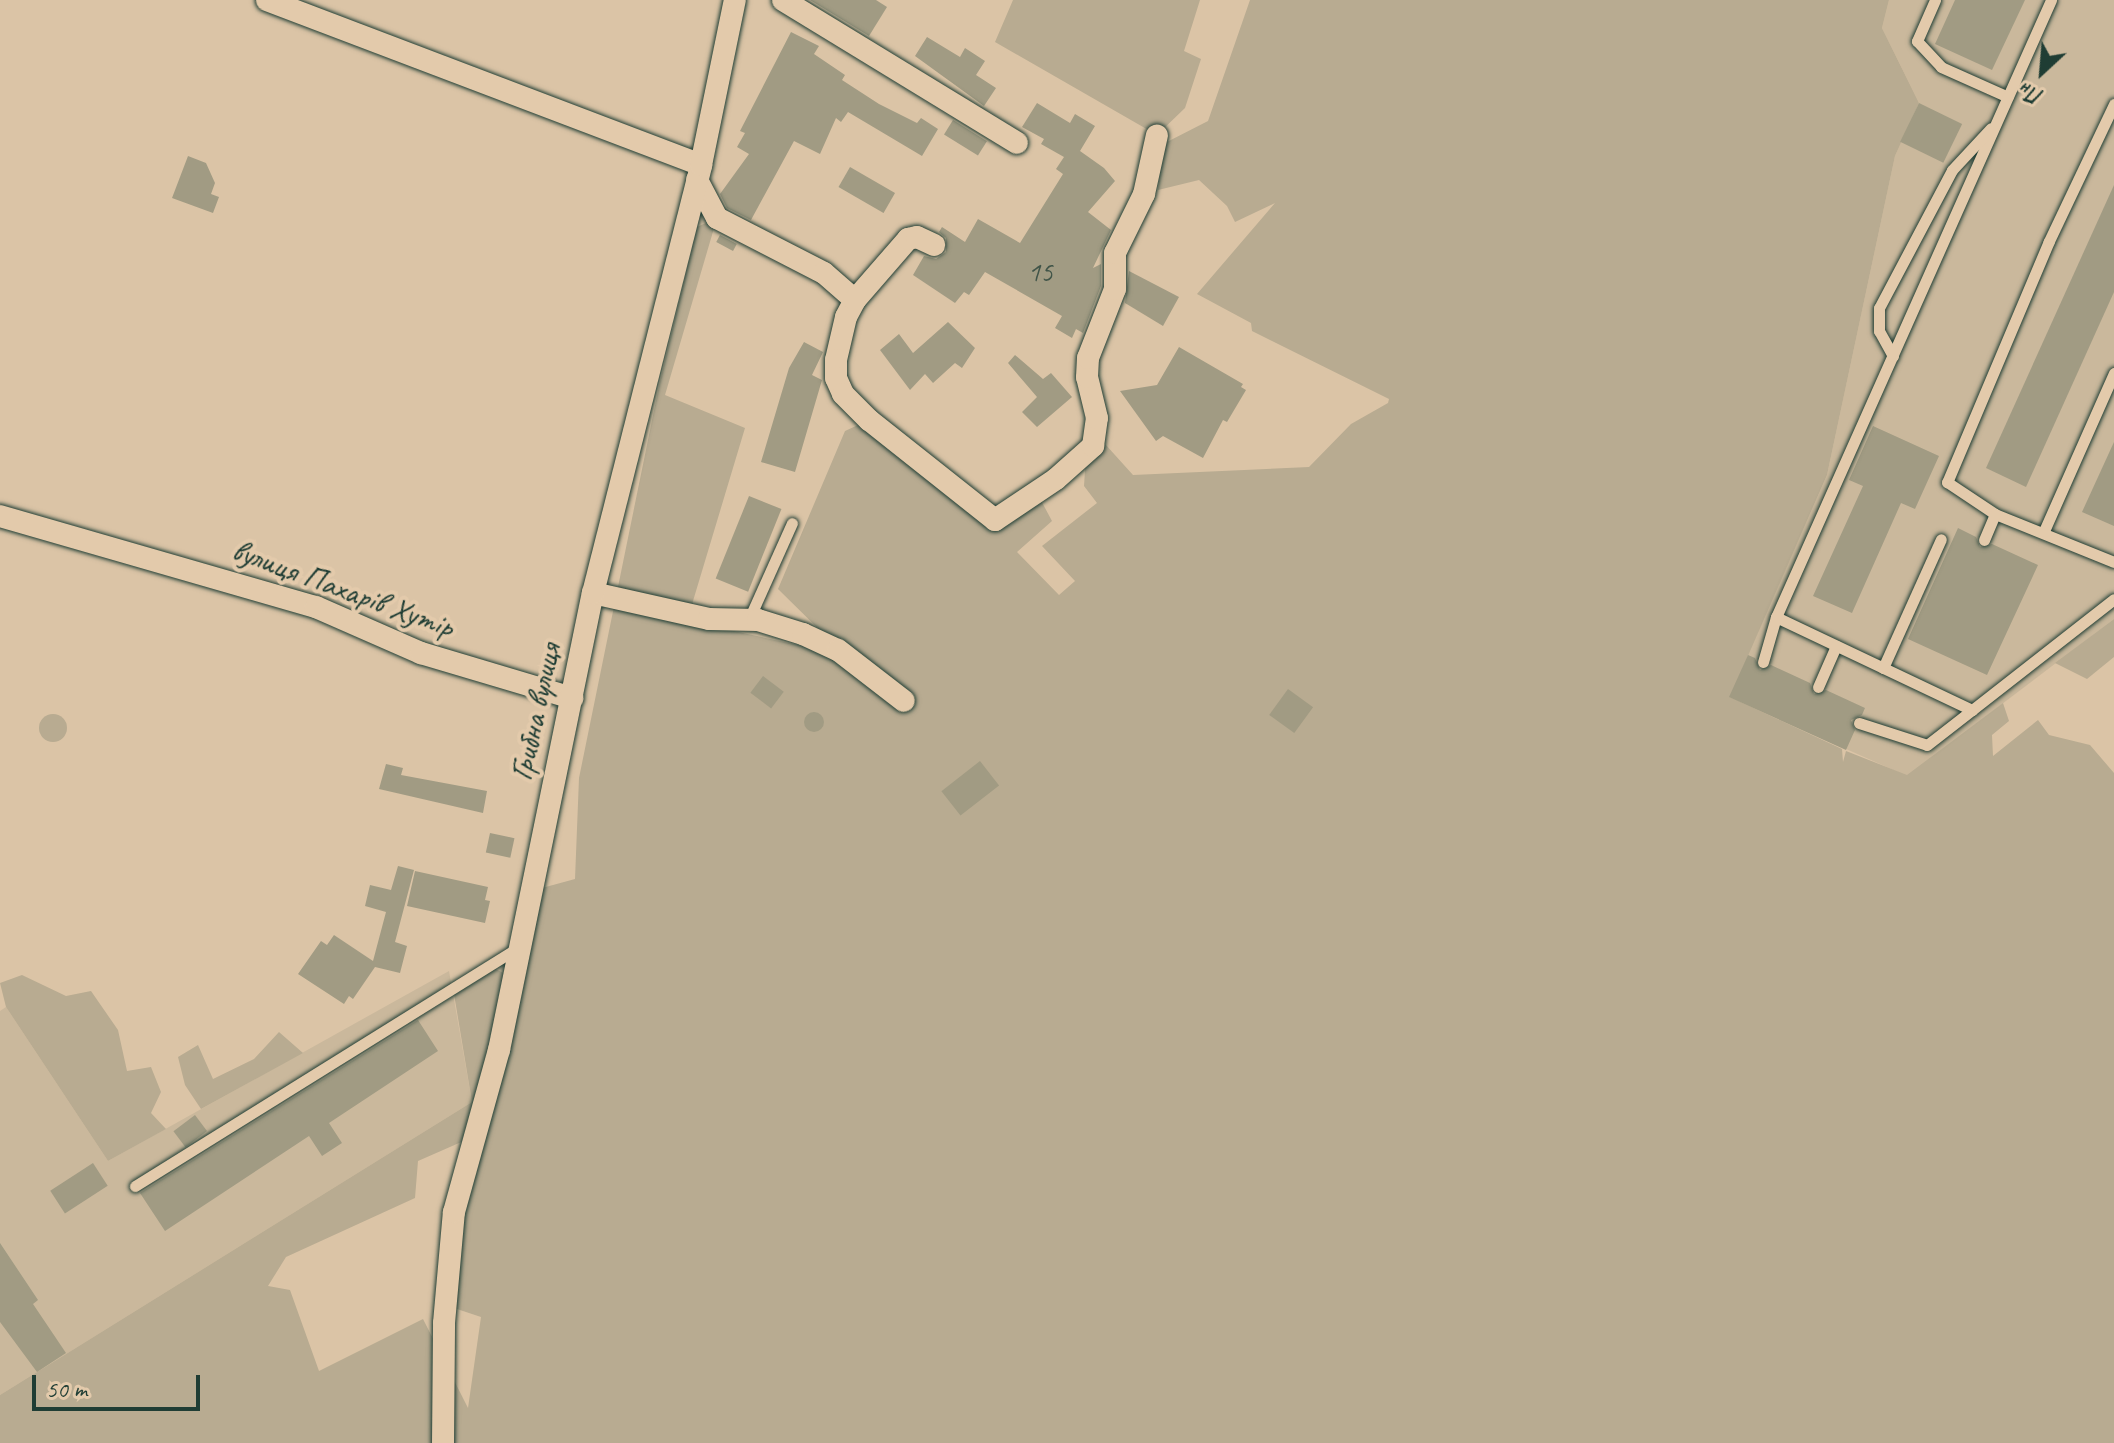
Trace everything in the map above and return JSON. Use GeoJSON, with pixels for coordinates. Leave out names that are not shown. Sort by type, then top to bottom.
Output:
{"type":"FeatureCollection","features":[{"type":"Feature","properties":{"kind":"street"},"geometry":{"type":"LineString","coordinates":[[267,0],[699,172],[717,218],[824,273],[855,300]]}},
{"type":"Feature","properties":{"kind":"street","name":"Грибна вулиця"},"geometry":{"type":"LineString","coordinates":[[443,1443],[444,1323],[454,1212],[499,1050],[517,948],[593,593],[699,172],[735,0]]}},
{"type":"Feature","properties":{"kind":"street"},"geometry":{"type":"LineString","coordinates":[[783,0],[1017,143]]}},
{"type":"Feature","properties":{"kind":"street"},"geometry":{"type":"LineString","coordinates":[[934,245],[917,237],[908,239],[855,300],[846,317],[836,360],[836,378],[843,394],[869,420],[995,520],[1056,479],[1093,446],[1097,418],[1087,377],[1088,358],[1113,296],[1115,253],[1144,194],[1157,135]]}},
{"type":"Feature","properties":{"kind":"street"},"geometry":{"type":"LineString","coordinates":[[685,229],[717,218]]}},
{"type":"Feature","properties":{"kind":"street","name":"вулиця Пахарів Хутір"},"geometry":{"type":"LineString","coordinates":[[0,516],[316,607],[421,653],[572,698]]}},
{"type":"Feature","properties":{"kind":"street"},"geometry":{"type":"LineString","coordinates":[[593,593],[709,619],[749,619],[829,644],[904,701]]}},
{"type":"Feature","properties":{"kind":"lane"},"geometry":{"type":"LineString","coordinates":[[1935,0],[1917,41],[1941,67],[2008,97]]}},
{"type":"Feature","properties":{"kind":"lane"},"geometry":{"type":"LineString","coordinates":[[1763,662],[1776,617],[2051,0]]}},
{"type":"Feature","properties":{"kind":"lane"},"geometry":{"type":"LineString","coordinates":[[2114,104],[2049,241],[1947,482],[1995,514],[2044,531],[2114,562]]}},
{"type":"Feature","properties":{"kind":"lane"},"geometry":{"type":"LineString","coordinates":[[1893,356],[1879,331],[1879,308],[1952,170],[1997,122]]}},
{"type":"Feature","properties":{"kind":"lane"},"geometry":{"type":"LineString","coordinates":[[2044,531],[2114,373]]}},
{"type":"Feature","properties":{"kind":"lane"},"geometry":{"type":"LineString","coordinates":[[1984,540],[1995,514]]}},
{"type":"Feature","properties":{"kind":"lane"},"geometry":{"type":"LineString","coordinates":[[749,619],[792,523]]}},
{"type":"Feature","properties":{"kind":"lane"},"geometry":{"type":"LineString","coordinates":[[1883,668],[1941,539]]}},
{"type":"Feature","properties":{"kind":"lane"},"geometry":{"type":"LineString","coordinates":[[1859,723],[1927,745],[2114,599]]}},
{"type":"Feature","properties":{"kind":"lane"},"geometry":{"type":"LineString","coordinates":[[1776,617],[1972,710]]}},
{"type":"Feature","properties":{"kind":"lane"},"geometry":{"type":"LineString","coordinates":[[1818,687],[1836,646]]}},
{"type":"Feature","properties":{"kind":"lane"},"geometry":{"type":"LineString","coordinates":[[135,1186],[517,948]]}},
{"type":"Feature","properties":{"kind":"shaded area"},"geometry":{"type":"Polygon","coordinates":[[[1013,0],[1200,0],[1184,51],[1201,59],[1185,108],[1157,135],[995,42],[1013,0]]]}},
{"type":"Feature","properties":{"kind":"shaded area"},"geometry":{"type":"Polygon","coordinates":[[[1250,0],[1889,0],[1882,28],[1919,103],[1895,156],[1827,475],[1730,697],[1842,749],[1843,762],[1846,751],[1907,775],[2003,703],[2009,721],[1992,735],[1993,756],[2038,720],[2049,735],[2090,745],[2114,773],[2114,1443],[0,1443],[0,1395],[472,1102],[453,988],[489,966],[512,977],[531,891],[575,879],[579,778],[659,386],[697,227],[717,218],[665,395],[745,428],[687,621],[845,655],[778,589],[845,431],[869,420],[987,514],[999,532],[995,520],[1037,493],[1052,521],[1017,552],[1059,595],[1075,581],[1042,546],[1097,503],[1084,486],[1086,455],[1096,434],[1133,475],[1309,467],[1351,424],[1388,403],[1389,399],[1252,331],[1251,323],[1197,294],[1275,203],[1235,222],[1227,206],[1199,180],[1158,190],[1163,144],[1208,121],[1250,0]],[[475,1136],[418,1161],[415,1198],[286,1257],[268,1286],[290,1290],[319,1371],[423,1319],[468,1408],[481,1317],[445,1305],[475,1136]]]}},
{"type":"Feature","properties":{"kind":"shaded area"},"geometry":{"type":"Polygon","coordinates":[[[1889,0],[2114,0],[2114,619],[1907,776],[1729,697],[1827,475],[1895,156],[1919,103],[1882,28],[1889,0]]]}},
{"type":"Feature","properties":{"kind":"shaded area"},"geometry":{"type":"Polygon","coordinates":[[[2114,619],[2114,657],[2087,679],[2055,663],[2114,619]]]}},
{"type":"Feature","properties":{"kind":"shaded area"},"geometry":{"type":"Polygon","coordinates":[[[53,714],[63,718],[67,728],[63,738],[53,742],[43,738],[39,728],[43,718],[53,714]]]}},
{"type":"Feature","properties":{"kind":"shaded area"},"geometry":{"type":"Polygon","coordinates":[[[449,971],[472,1102],[0,1395],[0,1011],[6,1007],[108,1161],[449,971]]]}},
{"type":"Feature","properties":{"kind":"shaded area"},"geometry":{"type":"Polygon","coordinates":[[[22,975],[66,996],[91,991],[118,1030],[127,1071],[151,1067],[161,1092],[151,1113],[166,1129],[108,1161],[6,1007],[0,983],[22,975]]]}},
{"type":"Feature","properties":{"kind":"shaded area"},"geometry":{"type":"Polygon","coordinates":[[[279,1032],[303,1053],[201,1109],[185,1085],[178,1057],[198,1045],[213,1079],[254,1059],[279,1032]]]}},
{"type":"Feature","properties":{"kind":"building"},"geometry":{"type":"Polygon","coordinates":[[[810,0],[876,0],[887,7],[869,36],[810,0]]]}},
{"type":"Feature","properties":{"kind":"building"},"geometry":{"type":"Polygon","coordinates":[[[1955,0],[2025,0],[1992,70],[1935,44],[1955,0]]]}},
{"type":"Feature","properties":{"kind":"building"},"geometry":{"type":"Polygon","coordinates":[[[791,32],[819,46],[814,54],[845,75],[842,80],[879,104],[917,123],[921,118],[938,129],[922,156],[848,112],[841,122],[836,118],[820,154],[794,141],[751,220],[727,208],[720,194],[749,154],[737,147],[745,133],[740,131],[791,32]]]}},
{"type":"Feature","properties":{"kind":"building"},"geometry":{"type":"Polygon","coordinates":[[[927,37],[960,57],[965,48],[985,61],[976,75],[996,88],[984,106],[915,56],[927,37]]]}},
{"type":"Feature","properties":{"kind":"building"},"geometry":{"type":"Polygon","coordinates":[[[1037,103],[1070,123],[1075,114],[1095,126],[1080,151],[1104,168],[1115,181],[1088,212],[1111,230],[1093,268],[1101,264],[1101,286],[1083,333],[1076,329],[1072,338],[1055,328],[1062,316],[985,272],[969,295],[964,292],[955,303],[913,275],[924,256],[936,259],[946,252],[946,238],[939,232],[942,227],[965,242],[978,219],[1020,243],[1063,174],[1056,169],[1064,157],[1041,144],[1044,139],[1022,127],[1037,103]]]}},
{"type":"Feature","properties":{"kind":"building"},"geometry":{"type":"Polygon","coordinates":[[[1919,103],[1962,124],[1943,163],[1900,142],[1919,103]]]}},
{"type":"Feature","properties":{"kind":"building"},"geometry":{"type":"Polygon","coordinates":[[[953,120],[987,141],[978,156],[944,134],[953,120]]]}},
{"type":"Feature","properties":{"kind":"building"},"geometry":{"type":"Polygon","coordinates":[[[188,156],[206,163],[215,183],[211,194],[219,197],[213,213],[172,198],[188,156]]]}},
{"type":"Feature","properties":{"kind":"building"},"geometry":{"type":"Polygon","coordinates":[[[850,167],[895,193],[884,213],[838,187],[850,167]]]}},
{"type":"Feature","properties":{"kind":"building"},"geometry":{"type":"Polygon","coordinates":[[[2114,185],[2114,292],[2026,487],[1986,468],[2114,185]]]}},
{"type":"Feature","properties":{"kind":"building"},"geometry":{"type":"Polygon","coordinates":[[[720,235],[737,244],[733,251],[716,242],[720,235]]]}},
{"type":"Feature","properties":{"kind":"building"},"geometry":{"type":"Polygon","coordinates":[[[1129,271],[1179,297],[1163,326],[1125,303],[1129,271]]]}},
{"type":"Feature","properties":{"kind":"building"},"geometry":{"type":"Polygon","coordinates":[[[948,322],[975,348],[962,368],[955,363],[933,383],[925,374],[910,390],[880,350],[899,334],[913,353],[948,322]]]}},
{"type":"Feature","properties":{"kind":"building"},"geometry":{"type":"Polygon","coordinates":[[[804,342],[823,352],[812,375],[822,380],[795,472],[761,462],[789,368],[804,342]]]}},
{"type":"Feature","properties":{"kind":"building"},"geometry":{"type":"Polygon","coordinates":[[[1179,347],[1243,384],[1241,387],[1246,390],[1227,422],[1223,420],[1203,458],[1163,436],[1156,441],[1120,391],[1157,385],[1179,347]]]}},
{"type":"Feature","properties":{"kind":"building"},"geometry":{"type":"Polygon","coordinates":[[[1015,355],[1043,379],[1051,373],[1072,397],[1037,427],[1022,412],[1037,397],[1008,363],[1015,355]]]}},
{"type":"Feature","properties":{"kind":"building"},"geometry":{"type":"Polygon","coordinates":[[[1873,426],[1939,456],[1915,509],[1901,503],[1852,613],[1813,596],[1863,486],[1849,480],[1873,426]]]}},
{"type":"Feature","properties":{"kind":"building"},"geometry":{"type":"Polygon","coordinates":[[[2114,442],[2114,526],[2082,512],[2114,442]]]}},
{"type":"Feature","properties":{"kind":"building"},"geometry":{"type":"Polygon","coordinates":[[[749,496],[781,509],[748,592],[716,579],[749,496]]]}},
{"type":"Feature","properties":{"kind":"building"},"geometry":{"type":"Polygon","coordinates":[[[1958,528],[1976,537],[1980,547],[1992,544],[2038,565],[1987,675],[1908,639],[1958,528]]]}},
{"type":"Feature","properties":{"kind":"building"},"geometry":{"type":"Polygon","coordinates":[[[1748,655],[1755,658],[1760,670],[1771,665],[1810,683],[1814,694],[1826,690],[1865,708],[1862,715],[1851,720],[1855,730],[1846,750],[1729,697],[1748,655]]]}},
{"type":"Feature","properties":{"kind":"building"},"geometry":{"type":"Polygon","coordinates":[[[763,676],[784,692],[771,708],[750,693],[763,676]]]}},
{"type":"Feature","properties":{"kind":"building"},"geometry":{"type":"Polygon","coordinates":[[[1288,689],[1313,707],[1294,733],[1269,715],[1288,689]]]}},
{"type":"Feature","properties":{"kind":"building"},"geometry":{"type":"Polygon","coordinates":[[[814,712],[821,715],[824,722],[821,729],[814,732],[807,729],[804,722],[807,715],[814,712]]]}},
{"type":"Feature","properties":{"kind":"building"},"geometry":{"type":"Polygon","coordinates":[[[980,761],[999,785],[960,816],[941,791],[980,761]]]}},
{"type":"Feature","properties":{"kind":"building"},"geometry":{"type":"Polygon","coordinates":[[[386,764],[403,768],[401,775],[487,791],[483,813],[379,789],[386,764]]]}},
{"type":"Feature","properties":{"kind":"building"},"geometry":{"type":"Polygon","coordinates":[[[490,833],[514,838],[510,858],[486,853],[490,833]]]}},
{"type":"Feature","properties":{"kind":"building"},"geometry":{"type":"Polygon","coordinates":[[[398,866],[414,870],[395,942],[407,946],[400,973],[375,967],[353,999],[349,996],[344,1004],[298,974],[321,941],[327,945],[334,935],[373,961],[386,912],[365,906],[370,885],[391,890],[398,866]]]}},
{"type":"Feature","properties":{"kind":"building"},"geometry":{"type":"Polygon","coordinates":[[[415,871],[488,887],[485,900],[490,901],[485,923],[407,906],[415,871]]]}},
{"type":"Feature","properties":{"kind":"building"},"geometry":{"type":"Polygon","coordinates":[[[418,1020],[438,1051],[329,1123],[342,1143],[322,1156],[309,1136],[165,1231],[140,1193],[418,1020]]]}},
{"type":"Feature","properties":{"kind":"building"},"geometry":{"type":"Polygon","coordinates":[[[195,1115],[207,1131],[185,1147],[173,1131],[195,1115]]]}},
{"type":"Feature","properties":{"kind":"building"},"geometry":{"type":"Polygon","coordinates":[[[93,1163],[108,1186],[65,1213],[50,1191],[93,1163]]]}},
{"type":"Feature","properties":{"kind":"building"},"geometry":{"type":"Polygon","coordinates":[[[0,1243],[38,1300],[33,1304],[66,1353],[37,1372],[0,1322],[0,1243]]]}}]}
